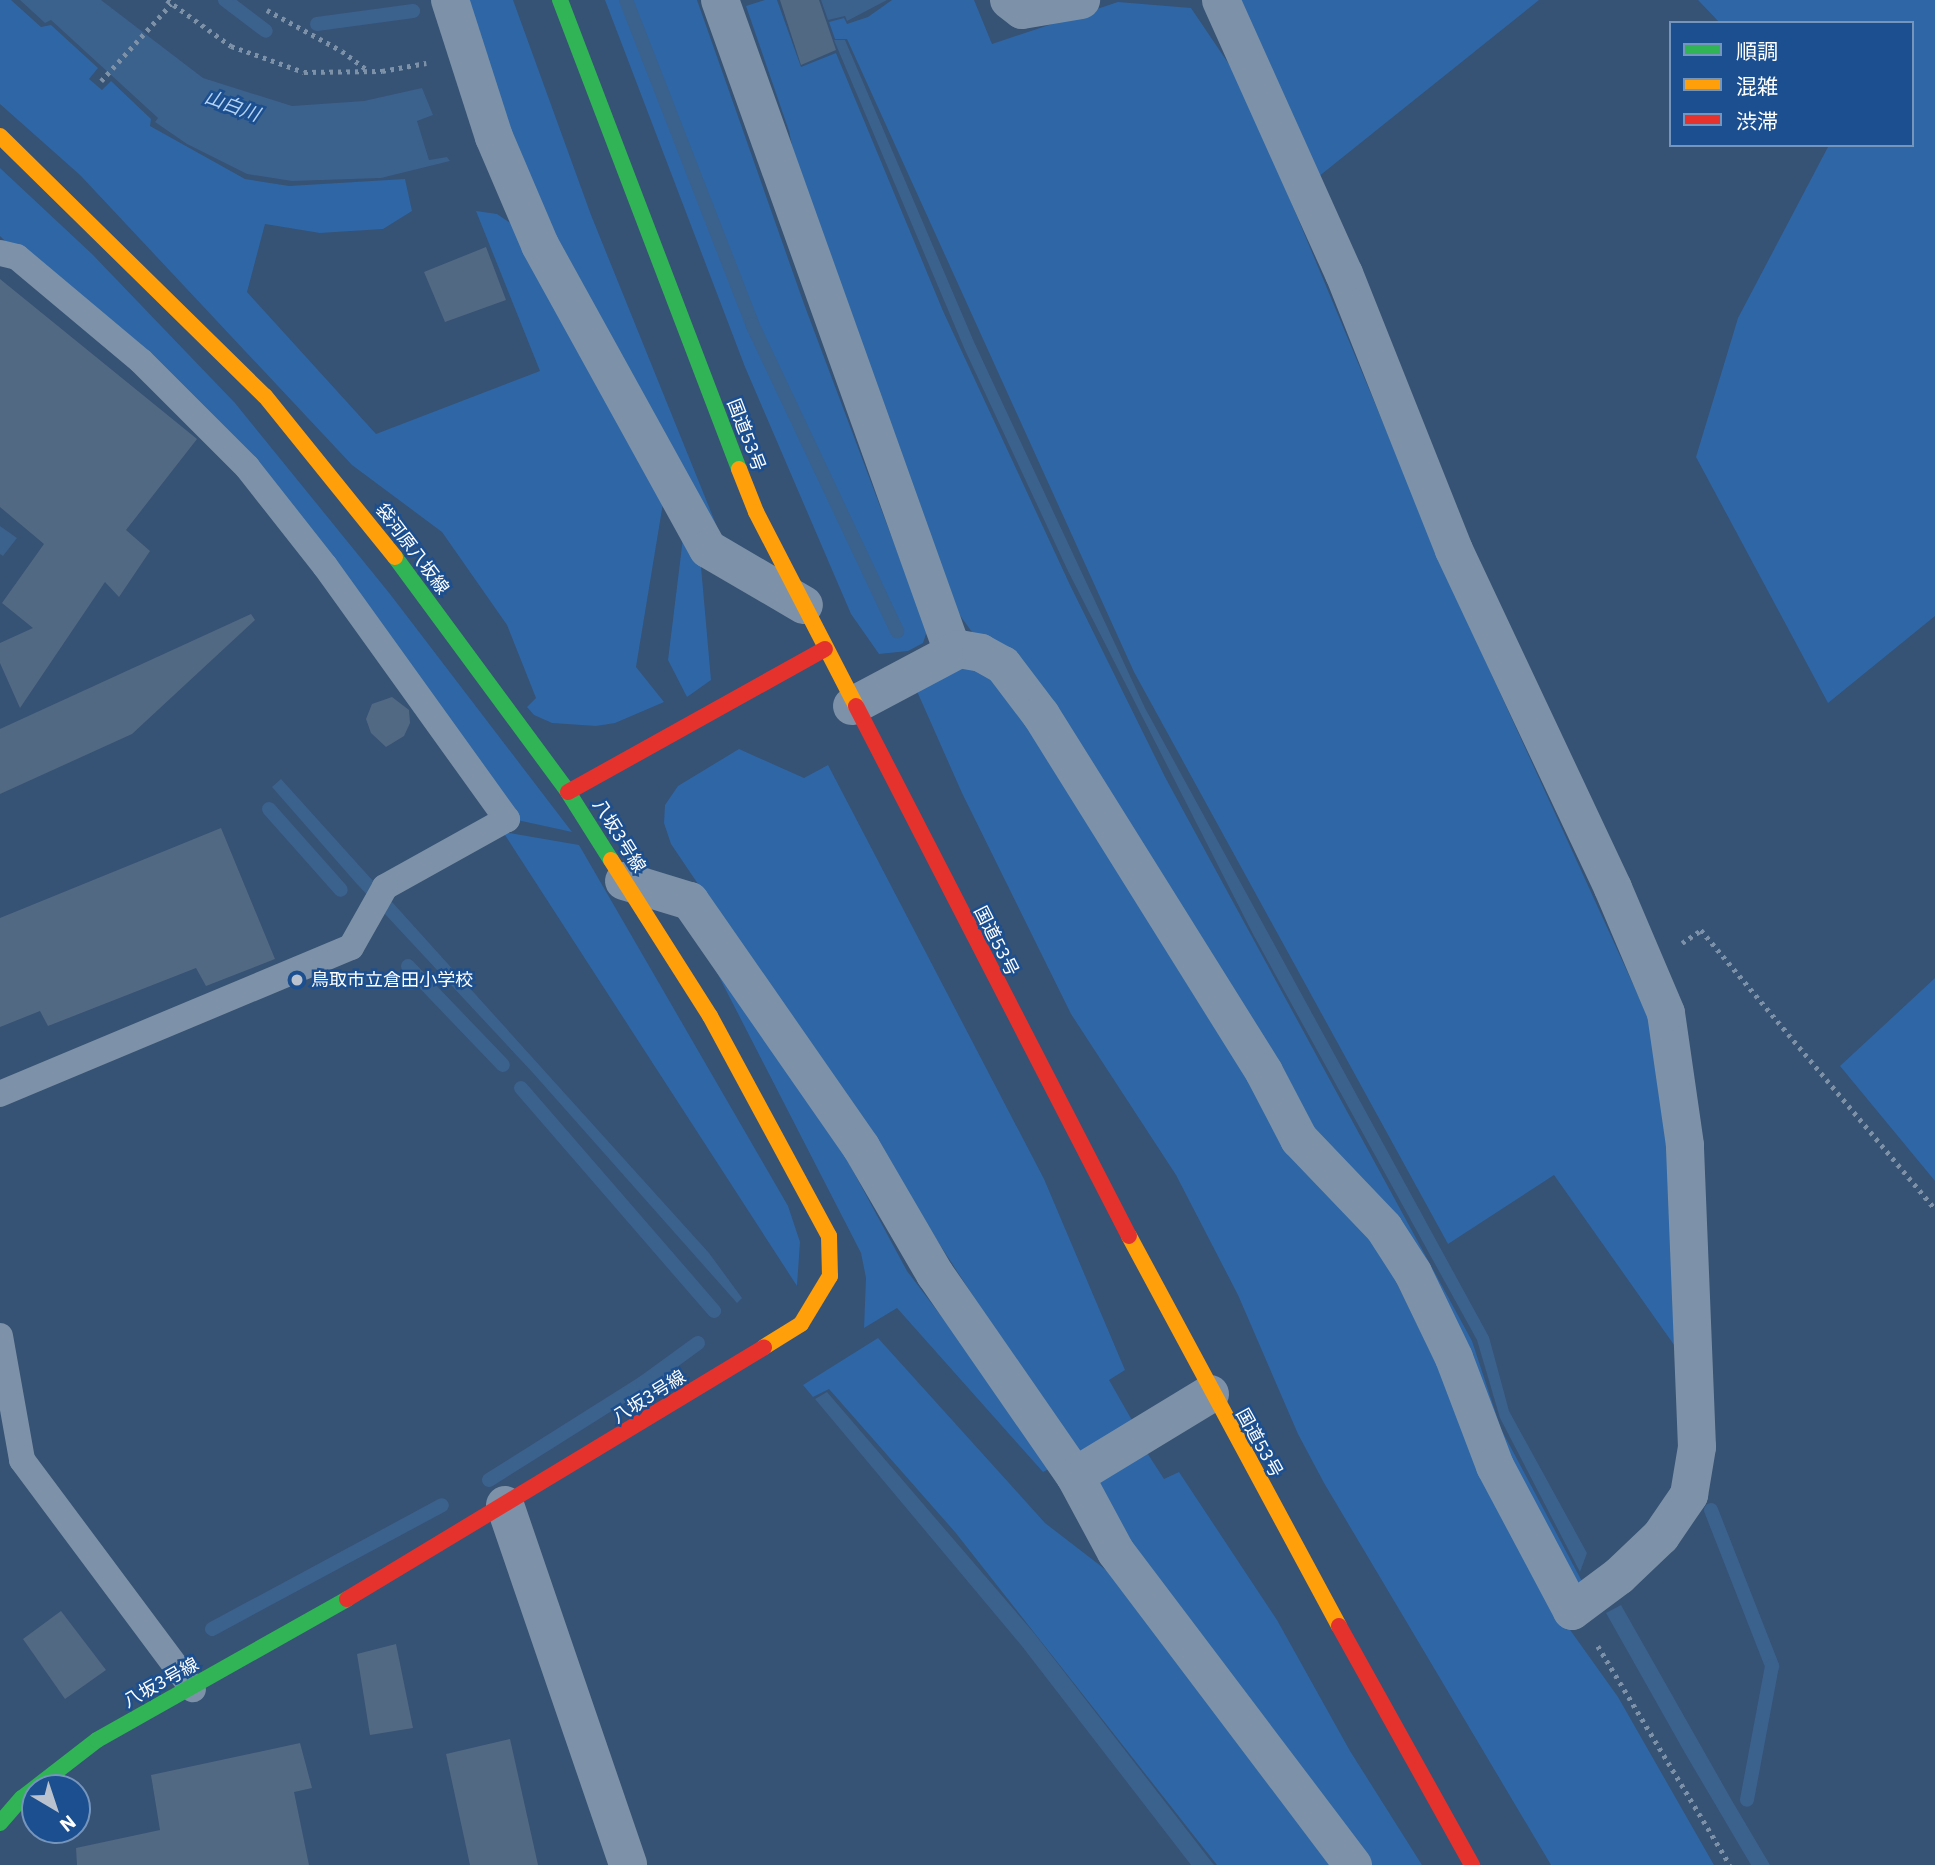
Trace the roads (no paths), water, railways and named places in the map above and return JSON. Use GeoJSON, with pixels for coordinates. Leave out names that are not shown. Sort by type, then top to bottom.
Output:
{"type":"FeatureCollection","features":[{"type":"Feature","properties":{"kind":"main road","name":"国道53号"},"geometry":{"type":"LineString","coordinates":[[560,0],[756,512],[852,706],[1210,1394],[1472,1865]]}},
{"type":"Feature","properties":{"kind":"main road","name":"袋河原八坂線"},"geometry":{"type":"LineString","coordinates":[[0,136],[265,396],[386,545],[568,792]]}},
{"type":"Feature","properties":{"kind":"main road"},"geometry":{"type":"LineString","coordinates":[[568,792],[825,649]]}},
{"type":"Feature","properties":{"kind":"main road","name":"八坂3号線"},"geometry":{"type":"LineString","coordinates":[[0,1823],[22,1798],[97,1740],[193,1689],[505,1505],[801,1324],[830,1276],[829,1236],[710,1016],[568,792]]}},
{"type":"Feature","properties":{"kind":"street"},"geometry":{"type":"LineString","coordinates":[[450,0],[494,137],[540,245],[708,549],[804,605]]}},
{"type":"Feature","properties":{"kind":"street"},"geometry":{"type":"LineString","coordinates":[[720,0],[953,652]]}},
{"type":"Feature","properties":{"kind":"street"},"geometry":{"type":"LineString","coordinates":[[1009,0],[1022,10],[1081,0]]}},
{"type":"Feature","properties":{"kind":"street"},"geometry":{"type":"LineString","coordinates":[[852,706],[953,652],[981,653],[1003,665],[1019,685],[1264,1072],[1300,1139],[1384,1228],[1413,1273],[1454,1358],[1495,1466],[1572,1611],[1661,1536],[1689,1494],[1697,1447],[1685,1145],[1666,1013],[1454,550],[1339,262],[1221,0]]}},
{"type":"Feature","properties":{"kind":"street"},"geometry":{"type":"LineString","coordinates":[[624,881],[690,901],[862,1147],[935,1274],[1075,1476],[1116,1552],[1353,1865]]}},
{"type":"Feature","properties":{"kind":"street"},"geometry":{"type":"LineString","coordinates":[[1075,1476],[1210,1394]]}},
{"type":"Feature","properties":{"kind":"street"},"geometry":{"type":"LineString","coordinates":[[505,1505],[628,1865]]}},
{"type":"Feature","properties":{"kind":"lane"},"geometry":{"type":"LineString","coordinates":[[0,253],[17,257],[141,360],[247,467],[325,566],[507,819],[384,887],[351,947],[0,1094]]}},
{"type":"Feature","properties":{"kind":"lane"},"geometry":{"type":"LineString","coordinates":[[0,1336],[22,1460],[193,1689]]}},
{"type":"Feature","properties":{"kind":"water","name":"山白川"},"geometry":{"type":"Polygon","coordinates":[[[20,0],[101,0],[203,78],[292,106],[364,101],[422,88],[433,115],[417,121],[429,160],[447,157],[450,161],[381,178],[292,181],[247,174],[187,144],[155,122],[158,118],[51,20],[45,23],[20,0]]]}},
{"type":"Feature","properties":{"kind":"water"},"geometry":{"type":"Polygon","coordinates":[[[821,0],[887,0],[847,21],[845,16],[828,20],[821,0]]]}},
{"type":"Feature","properties":{"kind":"water"},"geometry":{"type":"Polygon","coordinates":[[[834,40],[845,40],[974,342],[1145,708],[1489,1337],[1509,1411],[1587,1553],[1580,1572],[1500,1418],[1477,1340],[1254,936],[1067,569],[965,350],[834,40]]]}},
{"type":"Feature","properties":{"kind":"water"},"geometry":{"type":"Polygon","coordinates":[[[0,526],[17,538],[3,556],[0,554],[0,526]]]}},
{"type":"Feature","properties":{"kind":"water"},"geometry":{"type":"Polygon","coordinates":[[[281,779],[709,1253],[742,1298],[737,1303],[533,1073],[356,883],[272,787],[281,779]]]}},
{"type":"Feature","properties":{"kind":"water"},"geometry":{"type":"Polygon","coordinates":[[[827,1392],[1034,1633],[1214,1865],[1191,1865],[1021,1645],[815,1399],[827,1392]]]}},
{"type":"Feature","properties":{"kind":"water"},"geometry":{"type":"Polygon","coordinates":[[[1621,1605],[1770,1865],[1751,1865],[1685,1753],[1606,1613],[1621,1605]]]}},
{"type":"Feature","properties":{"kind":"waterway"},"geometry":{"type":"LineString","coordinates":[[225,0],[266,31]]}},
{"type":"Feature","properties":{"kind":"waterway"},"geometry":{"type":"LineString","coordinates":[[626,0],[752,324],[897,631]]}},
{"type":"Feature","properties":{"kind":"waterway"},"geometry":{"type":"LineString","coordinates":[[317,24],[413,11]]}},
{"type":"Feature","properties":{"kind":"waterway"},"geometry":{"type":"LineString","coordinates":[[269,809],[341,890]]}},
{"type":"Feature","properties":{"kind":"waterway"},"geometry":{"type":"LineString","coordinates":[[408,966],[503,1065]]}},
{"type":"Feature","properties":{"kind":"waterway"},"geometry":{"type":"LineString","coordinates":[[521,1088],[714,1311]]}},
{"type":"Feature","properties":{"kind":"waterway"},"geometry":{"type":"LineString","coordinates":[[489,1480],[643,1383],[698,1343]]}},
{"type":"Feature","properties":{"kind":"waterway"},"geometry":{"type":"LineString","coordinates":[[212,1629],[442,1505]]}},
{"type":"Feature","properties":{"kind":"waterway"},"geometry":{"type":"LineString","coordinates":[[1711,1510],[1772,1666],[1747,1800]]}},
{"type":"Feature","properties":{"kind":"place","name":"鳥取市立倉田小学校"},"geometry":{"type":"Point","coordinates":[297,980]}}]}
